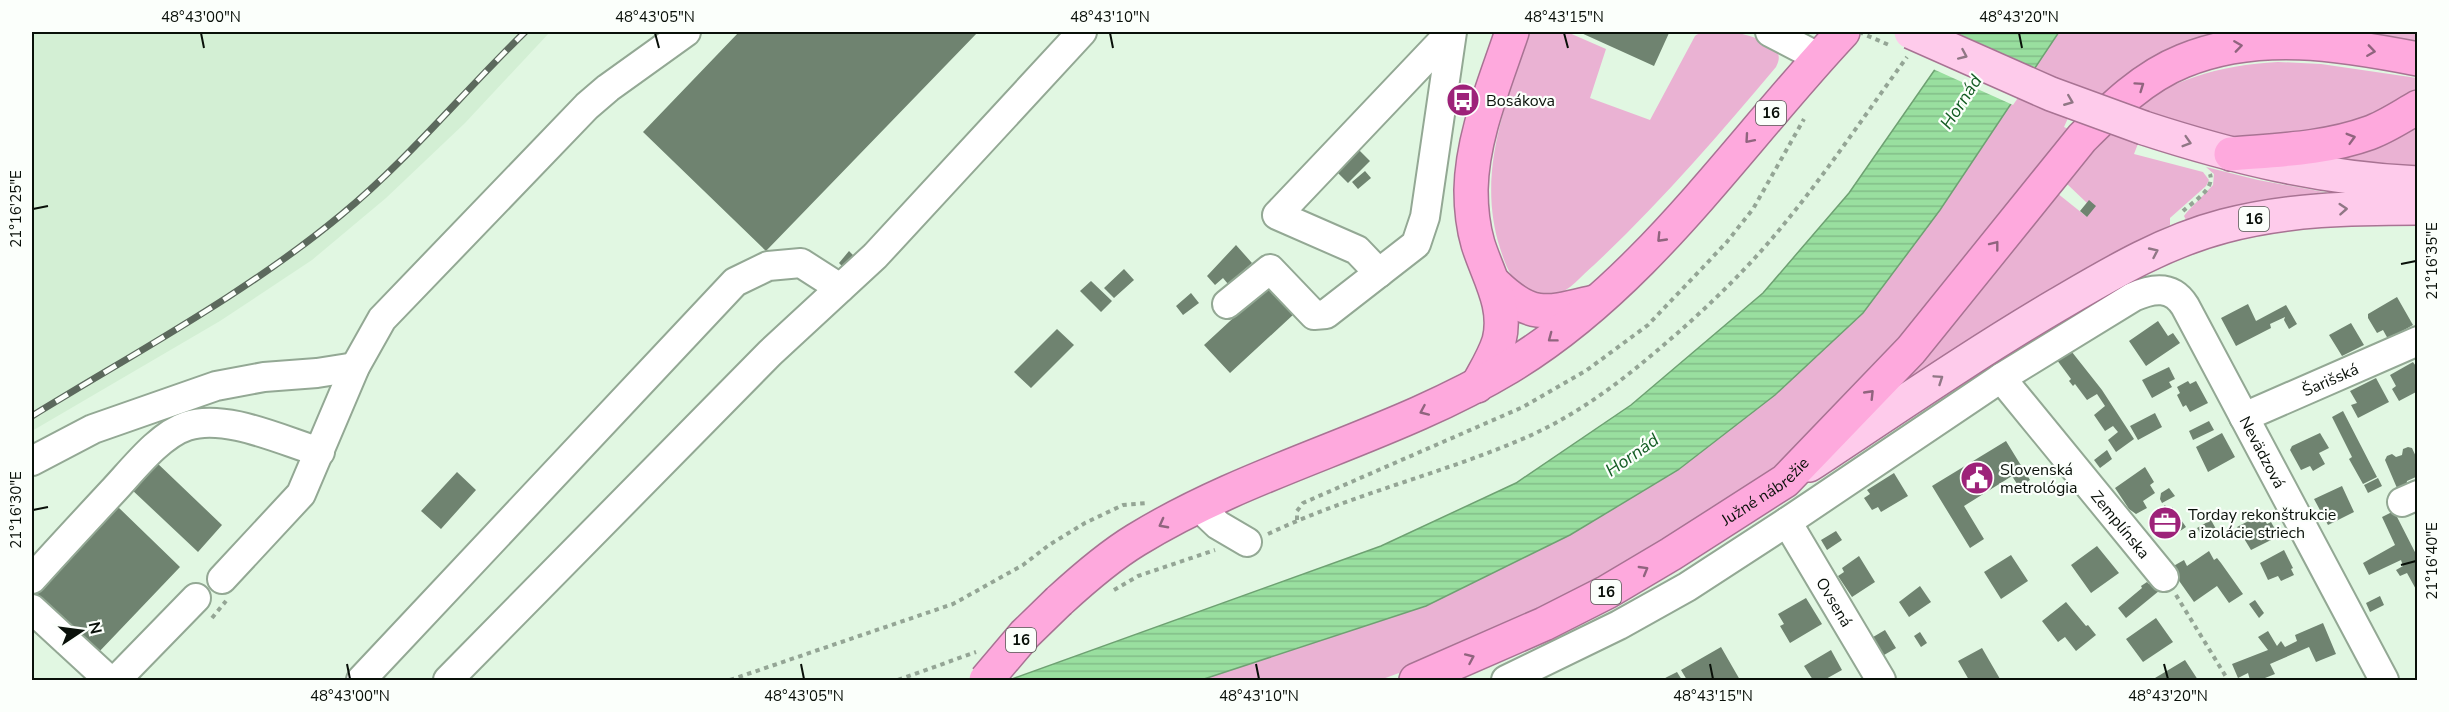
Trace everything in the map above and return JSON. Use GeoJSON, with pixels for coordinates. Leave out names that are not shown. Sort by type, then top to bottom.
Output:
{"type":"FeatureCollection","features":[{"type":"Feature","properties":{"kind":"highway"},"geometry":{"type":"LineString","coordinates":[[1477,386],[1493,357],[1501,326],[1495,284],[1478,244],[1471,188],[1477,144],[1486,108],[1512,32]]}},
{"type":"Feature","properties":{"kind":"highway","name":"16"},"geometry":{"type":"LineString","coordinates":[[977,668],[1025,634],[1059,601],[1116,553],[1160,526],[1198,506],[1387,428],[1477,386],[1546,343],[1598,301],[1680,217],[1818,57],[1843,32]]}},
{"type":"Feature","properties":{"kind":"highway"},"geometry":{"type":"LineString","coordinates":[[1785,481],[1911,350],[2082,138],[2113,107],[2157,75],[2181,61],[2212,51],[2312,38],[2418,59]]}},
{"type":"Feature","properties":{"kind":"highway"},"geometry":{"type":"LineString","coordinates":[[2231,154],[2307,147],[2341,141],[2369,133],[2411,111]]}},
{"type":"Feature","properties":{"kind":"highway"},"geometry":{"type":"LineString","coordinates":[[1495,284],[1513,301],[1535,310],[1564,309],[1598,301]]}},
{"type":"Feature","properties":{"kind":"highway","name":"Južné nábrežie"},"geometry":{"type":"LineString","coordinates":[[1416,681],[1544,624],[1607,591],[1681,548],[1785,481]]}},
{"type":"Feature","properties":{"kind":"main road"},"geometry":{"type":"LineString","coordinates":[[1912,40],[2144,128],[2231,154],[2329,174],[2418,183]]}},
{"type":"Feature","properties":{"kind":"main road","name":"Južné nábrežie"},"geometry":{"type":"LineString","coordinates":[[1785,481],[1994,342],[2133,261],[2185,238],[2249,220],[2313,211],[2418,208]]}},
{"type":"Feature","properties":{"kind":"street"},"geometry":{"type":"LineString","coordinates":[[222,579],[301,494],[355,368],[382,319],[587,106],[608,88],[686,32]]}},
{"type":"Feature","properties":{"kind":"street"},"geometry":{"type":"LineString","coordinates":[[448,681],[770,353],[875,256],[1082,32]]}},
{"type":"Feature","properties":{"kind":"street"},"geometry":{"type":"LineString","coordinates":[[1379,273],[1357,250],[1277,215],[1451,32]]}},
{"type":"Feature","properties":{"kind":"street"},"geometry":{"type":"LineString","coordinates":[[1227,304],[1270,269],[1314,315],[1326,314],[1416,243],[1425,217],[1451,32]]}},
{"type":"Feature","properties":{"kind":"street"},"geometry":{"type":"LineString","coordinates":[[1770,32],[1818,57]]}},
{"type":"Feature","properties":{"kind":"street"},"geometry":{"type":"LineString","coordinates":[[361,681],[735,282],[768,266],[801,263],[840,288]]}},
{"type":"Feature","properties":{"kind":"street","name":"Južné nábrežie"},"geometry":{"type":"LineString","coordinates":[[1506,681],[1619,625],[1687,587],[2001,378],[2133,297],[2156,289],[2169,291]]}},
{"type":"Feature","properties":{"kind":"street","name":"Nevädzová"},"geometry":{"type":"LineString","coordinates":[[2169,291],[2180,298],[2185,306],[2384,681]]}},
{"type":"Feature","properties":{"kind":"street","name":"Šarišská"},"geometry":{"type":"LineString","coordinates":[[2244,417],[2418,340]]}},
{"type":"Feature","properties":{"kind":"street"},"geometry":{"type":"LineString","coordinates":[[32,461],[93,429],[216,386],[264,377],[317,374],[355,368]]}},
{"type":"Feature","properties":{"kind":"street","name":"Zemplínska"},"geometry":{"type":"LineString","coordinates":[[2001,378],[2164,577]]}},
{"type":"Feature","properties":{"kind":"street"},"geometry":{"type":"LineString","coordinates":[[32,579],[142,460],[167,436],[187,425],[210,423],[234,425],[320,452]]}},
{"type":"Feature","properties":{"kind":"street"},"geometry":{"type":"LineString","coordinates":[[1198,506],[1218,525],[1247,542]]}},
{"type":"Feature","properties":{"kind":"street","name":"Ovsená"},"geometry":{"type":"LineString","coordinates":[[1787,522],[1881,681]]}},
{"type":"Feature","properties":{"kind":"street"},"geometry":{"type":"LineString","coordinates":[[32,609],[108,679],[119,677],[196,598]]}},
{"type":"Feature","properties":{"kind":"path"},"geometry":{"type":"LineString","coordinates":[[1247,542],[1308,516],[1528,437],[1568,416],[1620,381],[1671,340],[1765,247],[1862,122],[1912,40]]}},
{"type":"Feature","properties":{"kind":"path"},"geometry":{"type":"LineString","coordinates":[[2177,217],[2211,184],[2211,175],[2202,169]]}},
{"type":"Feature","properties":{"kind":"path"},"geometry":{"type":"LineString","coordinates":[[730,681],[953,604],[1023,565],[1049,545],[1085,523],[1123,505],[1154,503]]}},
{"type":"Feature","properties":{"kind":"path"},"geometry":{"type":"LineString","coordinates":[[2164,577],[2228,681]]}},
{"type":"Feature","properties":{"kind":"path"},"geometry":{"type":"LineString","coordinates":[[898,681],[977,668]]}},
{"type":"Feature","properties":{"kind":"shaded area"},"geometry":{"type":"Polygon","coordinates":[[[1713,31],[1739,33],[1764,41],[1773,47],[1779,57],[1776,67],[1754,93],[1642,218],[1576,282],[1560,293],[1545,297],[1530,293],[1509,271],[1493,220],[1491,193],[1497,138],[1530,32],[1567,32],[1606,49],[1590,98],[1650,120],[1695,36],[1713,31]]]}},
{"type":"Feature","properties":{"kind":"shaded area"},"geometry":{"type":"Polygon","coordinates":[[[32,32],[550,32],[465,123],[386,198],[312,260],[220,321],[32,431],[32,32]]]}},
{"type":"Feature","properties":{"kind":"shaded area"},"geometry":{"type":"Polygon","coordinates":[[[2059,32],[2253,32],[2104,100],[2080,91],[2064,127],[2075,132],[1930,315],[1789,458],[1736,498],[1584,590],[1429,662],[1380,680],[1201,680],[1426,606],[1570,535],[1678,470],[1775,395],[1863,313],[1940,210],[2059,32]]]}},
{"type":"Feature","properties":{"kind":"shaded area"},"geometry":{"type":"Polygon","coordinates":[[[2330,32],[2417,32],[2417,47],[2330,32]]]}},
{"type":"Feature","properties":{"kind":"shaded area"},"geometry":{"type":"Polygon","coordinates":[[[2278,62],[2321,64],[2417,78],[2417,94],[2384,119],[2254,140],[2214,133],[2149,115],[2134,154],[2203,172],[2209,180],[2206,186],[2170,218],[2170,225],[2090,266],[1890,393],[2057,193],[2087,217],[2087,203],[2065,180],[2121,118],[2175,84],[2215,71],[2278,62]]]}},
{"type":"Feature","properties":{"kind":"shaded area"},"geometry":{"type":"Polygon","coordinates":[[[2417,125],[2417,169],[2318,159],[2417,125]]]}},
{"type":"Feature","properties":{"kind":"shaded area"},"geometry":{"type":"Polygon","coordinates":[[[2206,167],[2258,180],[2324,192],[2234,206],[2186,220],[2184,216],[2187,212],[2213,185],[2214,174],[2206,167]]]}},
{"type":"Feature","properties":{"kind":"water","name":"Hornád"},"geometry":{"type":"Polygon","coordinates":[[[1961,32],[2059,32],[1940,210],[1863,313],[1775,395],[1678,470],[1570,535],[1426,606],[1201,680],[1009,680],[1381,546],[1516,483],[1631,405],[1763,293],[1849,193],[1961,32]]]}},
{"type":"Feature","properties":{"kind":"pier"},"geometry":{"type":"Polygon","coordinates":[[[1954,36],[2036,72],[2013,105],[1933,69],[1954,36]]]}},
{"type":"Feature","properties":{"kind":"building"},"geometry":{"type":"Polygon","coordinates":[[[739,32],[978,32],[766,251],[643,132],[739,32]]]}},
{"type":"Feature","properties":{"kind":"building"},"geometry":{"type":"Polygon","coordinates":[[[1579,32],[1666,32],[1669,33],[1654,66],[1579,32]]]}},
{"type":"Feature","properties":{"kind":"building"},"geometry":{"type":"Polygon","coordinates":[[[1357,148],[1370,161],[1348,183],[1335,170],[1357,148]]]}},
{"type":"Feature","properties":{"kind":"building"},"geometry":{"type":"Polygon","coordinates":[[[1365,171],[1371,178],[1358,189],[1352,182],[1365,171]]]}},
{"type":"Feature","properties":{"kind":"building"},"geometry":{"type":"Polygon","coordinates":[[[2089,200],[2096,206],[2087,217],[2080,211],[2089,200]]]}},
{"type":"Feature","properties":{"kind":"building"},"geometry":{"type":"Polygon","coordinates":[[[1236,245],[1252,263],[1228,284],[1223,278],[1215,285],[1207,276],[1236,245]]]}},
{"type":"Feature","properties":{"kind":"building"},"geometry":{"type":"Polygon","coordinates":[[[849,251],[856,258],[845,269],[839,263],[849,251]]]}},
{"type":"Feature","properties":{"kind":"building"},"geometry":{"type":"Polygon","coordinates":[[[1124,269],[1134,280],[1114,298],[1104,288],[1124,269]]]}},
{"type":"Feature","properties":{"kind":"building"},"geometry":{"type":"Polygon","coordinates":[[[1091,281],[1112,301],[1101,312],[1080,291],[1091,281]]]}},
{"type":"Feature","properties":{"kind":"building"},"geometry":{"type":"Polygon","coordinates":[[[1268,286],[1294,314],[1230,373],[1204,345],[1268,286]]]}},
{"type":"Feature","properties":{"kind":"building"},"geometry":{"type":"Polygon","coordinates":[[[1191,293],[1199,303],[1183,315],[1176,306],[1191,293]]]}},
{"type":"Feature","properties":{"kind":"building"},"geometry":{"type":"Polygon","coordinates":[[[2397,297],[2413,325],[2388,339],[2383,330],[2377,333],[2368,314],[2397,297]]]}},
{"type":"Feature","properties":{"kind":"building"},"geometry":{"type":"Polygon","coordinates":[[[2248,304],[2256,321],[2286,305],[2297,324],[2289,329],[2284,320],[2285,317],[2270,324],[2271,328],[2236,346],[2221,318],[2248,304]]]}},
{"type":"Feature","properties":{"kind":"building"},"geometry":{"type":"Polygon","coordinates":[[[2158,321],[2168,336],[2173,333],[2180,343],[2146,366],[2129,341],[2158,321]]]}},
{"type":"Feature","properties":{"kind":"building"},"geometry":{"type":"Polygon","coordinates":[[[2351,323],[2364,345],[2342,356],[2329,335],[2351,323]]]}},
{"type":"Feature","properties":{"kind":"building"},"geometry":{"type":"Polygon","coordinates":[[[1057,329],[1074,345],[1031,388],[1014,372],[1057,329]]]}},
{"type":"Feature","properties":{"kind":"building"},"geometry":{"type":"Polygon","coordinates":[[[2068,347],[2102,390],[2134,439],[2116,452],[2108,440],[2118,432],[2113,426],[2105,431],[2094,415],[2105,406],[2097,394],[2087,400],[2075,384],[2073,386],[2069,381],[2071,379],[2054,356],[2068,347]]]}},
{"type":"Feature","properties":{"kind":"building"},"geometry":{"type":"Polygon","coordinates":[[[2413,362],[2418,369],[2418,391],[2399,401],[2392,389],[2396,386],[2390,375],[2413,362]]]}},
{"type":"Feature","properties":{"kind":"building"},"geometry":{"type":"Polygon","coordinates":[[[2169,367],[2175,379],[2169,382],[2172,387],[2152,398],[2142,380],[2169,367]]]}},
{"type":"Feature","properties":{"kind":"building"},"geometry":{"type":"Polygon","coordinates":[[[2376,378],[2389,402],[2358,418],[2351,405],[2357,403],[2350,391],[2376,378]]]}},
{"type":"Feature","properties":{"kind":"building"},"geometry":{"type":"Polygon","coordinates":[[[2188,381],[2190,384],[2196,381],[2208,403],[2190,412],[2186,405],[2183,407],[2177,395],[2180,393],[2177,387],[2188,381]]]}},
{"type":"Feature","properties":{"kind":"building"},"geometry":{"type":"Polygon","coordinates":[[[2343,411],[2377,477],[2363,484],[2349,459],[2352,457],[2332,417],[2343,411]]]}},
{"type":"Feature","properties":{"kind":"building"},"geometry":{"type":"Polygon","coordinates":[[[2155,413],[2162,427],[2138,440],[2130,426],[2155,413]]]}},
{"type":"Feature","properties":{"kind":"building"},"geometry":{"type":"Polygon","coordinates":[[[2209,421],[2214,430],[2193,440],[2189,431],[2209,421]]]}},
{"type":"Feature","properties":{"kind":"building"},"geometry":{"type":"Polygon","coordinates":[[[2222,433],[2235,457],[2208,472],[2196,447],[2222,433]]]}},
{"type":"Feature","properties":{"kind":"building"},"geometry":{"type":"Polygon","coordinates":[[[2320,433],[2329,448],[2319,453],[2325,464],[2313,471],[2310,466],[2301,470],[2290,450],[2292,446],[2320,433]]]}},
{"type":"Feature","properties":{"kind":"building"},"geometry":{"type":"Polygon","coordinates":[[[2006,441],[2030,480],[2019,487],[2012,476],[1964,506],[1984,539],[1970,548],[1932,486],[2006,441]]]}},
{"type":"Feature","properties":{"kind":"building"},"geometry":{"type":"Polygon","coordinates":[[[2412,448],[2418,461],[2418,476],[2407,481],[2406,487],[2397,488],[2385,460],[2392,454],[2396,457],[2402,455],[2403,449],[2412,448]]]}},
{"type":"Feature","properties":{"kind":"building"},"geometry":{"type":"Polygon","coordinates":[[[2107,450],[2112,459],[2100,468],[2094,460],[2107,450]]]}},
{"type":"Feature","properties":{"kind":"building"},"geometry":{"type":"Polygon","coordinates":[[[155,461],[222,525],[198,552],[130,488],[155,461]]]}},
{"type":"Feature","properties":{"kind":"building"},"geometry":{"type":"Polygon","coordinates":[[[2145,467],[2154,482],[2150,485],[2155,493],[2143,501],[2147,508],[2136,514],[2129,509],[2115,488],[2145,467]]]}},
{"type":"Feature","properties":{"kind":"building"},"geometry":{"type":"Polygon","coordinates":[[[457,472],[476,490],[441,529],[421,511],[457,472]]]}},
{"type":"Feature","properties":{"kind":"building"},"geometry":{"type":"Polygon","coordinates":[[[1894,473],[1908,496],[1881,512],[1878,507],[1872,510],[1864,498],[1870,494],[1867,490],[1894,473]]]}},
{"type":"Feature","properties":{"kind":"building"},"geometry":{"type":"Polygon","coordinates":[[[2378,478],[2382,486],[2368,493],[2364,485],[2378,478]]]}},
{"type":"Feature","properties":{"kind":"building"},"geometry":{"type":"Polygon","coordinates":[[[2342,486],[2354,512],[2328,525],[2314,499],[2342,486]]]}},
{"type":"Feature","properties":{"kind":"building"},"geometry":{"type":"Polygon","coordinates":[[[2169,488],[2175,496],[2162,503],[2161,493],[2169,488]]]}},
{"type":"Feature","properties":{"kind":"building"},"geometry":{"type":"Polygon","coordinates":[[[2165,505],[2168,510],[2172,507],[2186,527],[2167,540],[2153,520],[2156,518],[2154,515],[2165,505]]]}},
{"type":"Feature","properties":{"kind":"building"},"geometry":{"type":"Polygon","coordinates":[[[117,506],[180,567],[97,654],[34,593],[117,506]]]}},
{"type":"Feature","properties":{"kind":"building"},"geometry":{"type":"Polygon","coordinates":[[[2394,511],[2418,558],[2418,593],[2407,573],[2400,576],[2396,570],[2403,566],[2401,560],[2369,575],[2363,563],[2395,545],[2382,517],[2394,511]]]}},
{"type":"Feature","properties":{"kind":"building"},"geometry":{"type":"Polygon","coordinates":[[[2262,514],[2267,524],[2271,522],[2279,536],[2251,550],[2237,527],[2262,514]]]}},
{"type":"Feature","properties":{"kind":"building"},"geometry":{"type":"Polygon","coordinates":[[[2211,520],[2216,529],[2202,536],[2197,528],[2211,520]]]}},
{"type":"Feature","properties":{"kind":"building"},"geometry":{"type":"Polygon","coordinates":[[[1836,531],[1842,540],[1827,550],[1821,540],[1836,531]]]}},
{"type":"Feature","properties":{"kind":"building"},"geometry":{"type":"Polygon","coordinates":[[[2097,546],[2119,573],[2091,593],[2071,565],[2097,546]]]}},
{"type":"Feature","properties":{"kind":"building"},"geometry":{"type":"Polygon","coordinates":[[[2284,550],[2294,575],[2281,581],[2278,576],[2268,580],[2260,563],[2284,550]]]}},
{"type":"Feature","properties":{"kind":"building"},"geometry":{"type":"Polygon","coordinates":[[[2209,551],[2214,560],[2217,558],[2221,563],[2243,594],[2229,603],[2217,586],[2194,602],[2170,568],[2184,560],[2187,566],[2209,551]]]}},
{"type":"Feature","properties":{"kind":"building"},"geometry":{"type":"Polygon","coordinates":[[[2011,555],[2028,581],[2001,599],[1984,572],[2011,555]]]}},
{"type":"Feature","properties":{"kind":"building"},"geometry":{"type":"Polygon","coordinates":[[[1859,556],[1875,582],[1852,597],[1838,576],[1844,572],[1842,568],[1859,556]]]}},
{"type":"Feature","properties":{"kind":"building"},"geometry":{"type":"Polygon","coordinates":[[[2158,576],[2165,586],[2126,618],[2118,608],[2142,588],[2141,586],[2147,582],[2149,584],[2158,576]]]}},
{"type":"Feature","properties":{"kind":"building"},"geometry":{"type":"Polygon","coordinates":[[[1920,586],[1931,602],[1909,617],[1899,602],[1920,586]]]}},
{"type":"Feature","properties":{"kind":"building"},"geometry":{"type":"Polygon","coordinates":[[[2380,596],[2384,605],[2370,612],[2366,603],[2380,596]]]}},
{"type":"Feature","properties":{"kind":"building"},"geometry":{"type":"Polygon","coordinates":[[[1806,598],[1822,624],[1790,643],[1780,626],[1784,624],[1778,614],[1806,598]]]}},
{"type":"Feature","properties":{"kind":"building"},"geometry":{"type":"Polygon","coordinates":[[[2255,600],[2264,613],[2259,618],[2249,604],[2255,600]]]}},
{"type":"Feature","properties":{"kind":"building"},"geometry":{"type":"Polygon","coordinates":[[[2066,602],[2096,635],[2076,651],[2065,637],[2058,642],[2042,621],[2066,602]]]}},
{"type":"Feature","properties":{"kind":"building"},"geometry":{"type":"Polygon","coordinates":[[[2156,618],[2173,642],[2143,662],[2126,639],[2156,618]]]}},
{"type":"Feature","properties":{"kind":"building"},"geometry":{"type":"Polygon","coordinates":[[[2323,623],[2336,654],[2316,662],[2309,647],[2270,664],[2275,674],[2260,680],[2250,680],[2248,673],[2238,678],[2232,664],[2268,650],[2258,637],[2268,631],[2277,646],[2281,641],[2285,647],[2297,641],[2295,635],[2323,623]]]}},
{"type":"Feature","properties":{"kind":"building"},"geometry":{"type":"Polygon","coordinates":[[[1885,630],[1896,648],[1879,658],[1868,640],[1885,630]]]}},
{"type":"Feature","properties":{"kind":"building"},"geometry":{"type":"Polygon","coordinates":[[[1920,632],[1927,643],[1921,647],[1914,636],[1920,632]]]}},
{"type":"Feature","properties":{"kind":"building"},"geometry":{"type":"Polygon","coordinates":[[[1721,647],[1740,680],[1687,680],[1681,670],[1721,647]]]}},
{"type":"Feature","properties":{"kind":"building"},"geometry":{"type":"Polygon","coordinates":[[[1982,648],[2000,679],[1969,680],[1958,661],[1982,648]]]}},
{"type":"Feature","properties":{"kind":"building"},"geometry":{"type":"Polygon","coordinates":[[[1831,650],[1842,670],[1824,680],[1813,680],[1804,666],[1831,650]]]}},
{"type":"Feature","properties":{"kind":"building"},"geometry":{"type":"Polygon","coordinates":[[[2185,660],[2198,680],[2157,680],[2155,678],[2185,660]]]}},
{"type":"Feature","properties":{"kind":"building"},"geometry":{"type":"Polygon","coordinates":[[[1677,672],[1682,680],[1662,680],[1667,677],[1677,672]]]}},
{"type":"Feature","properties":{"kind":"railway"},"geometry":{"type":"LineString","coordinates":[[32,416],[229,296],[341,215],[389,172],[525,32]]}},
{"type":"Feature","properties":{"kind":"place","name":"Bosákova"},"geometry":{"type":"Point","coordinates":[1463,100]}},
{"type":"Feature","properties":{"kind":"place","name":"Slovenská metrológia"},"geometry":{"type":"Point","coordinates":[1977,478]}},
{"type":"Feature","properties":{"kind":"place","name":"Torday rekonštrukcie a izolácie striech"},"geometry":{"type":"Point","coordinates":[2165,523]}}]}
